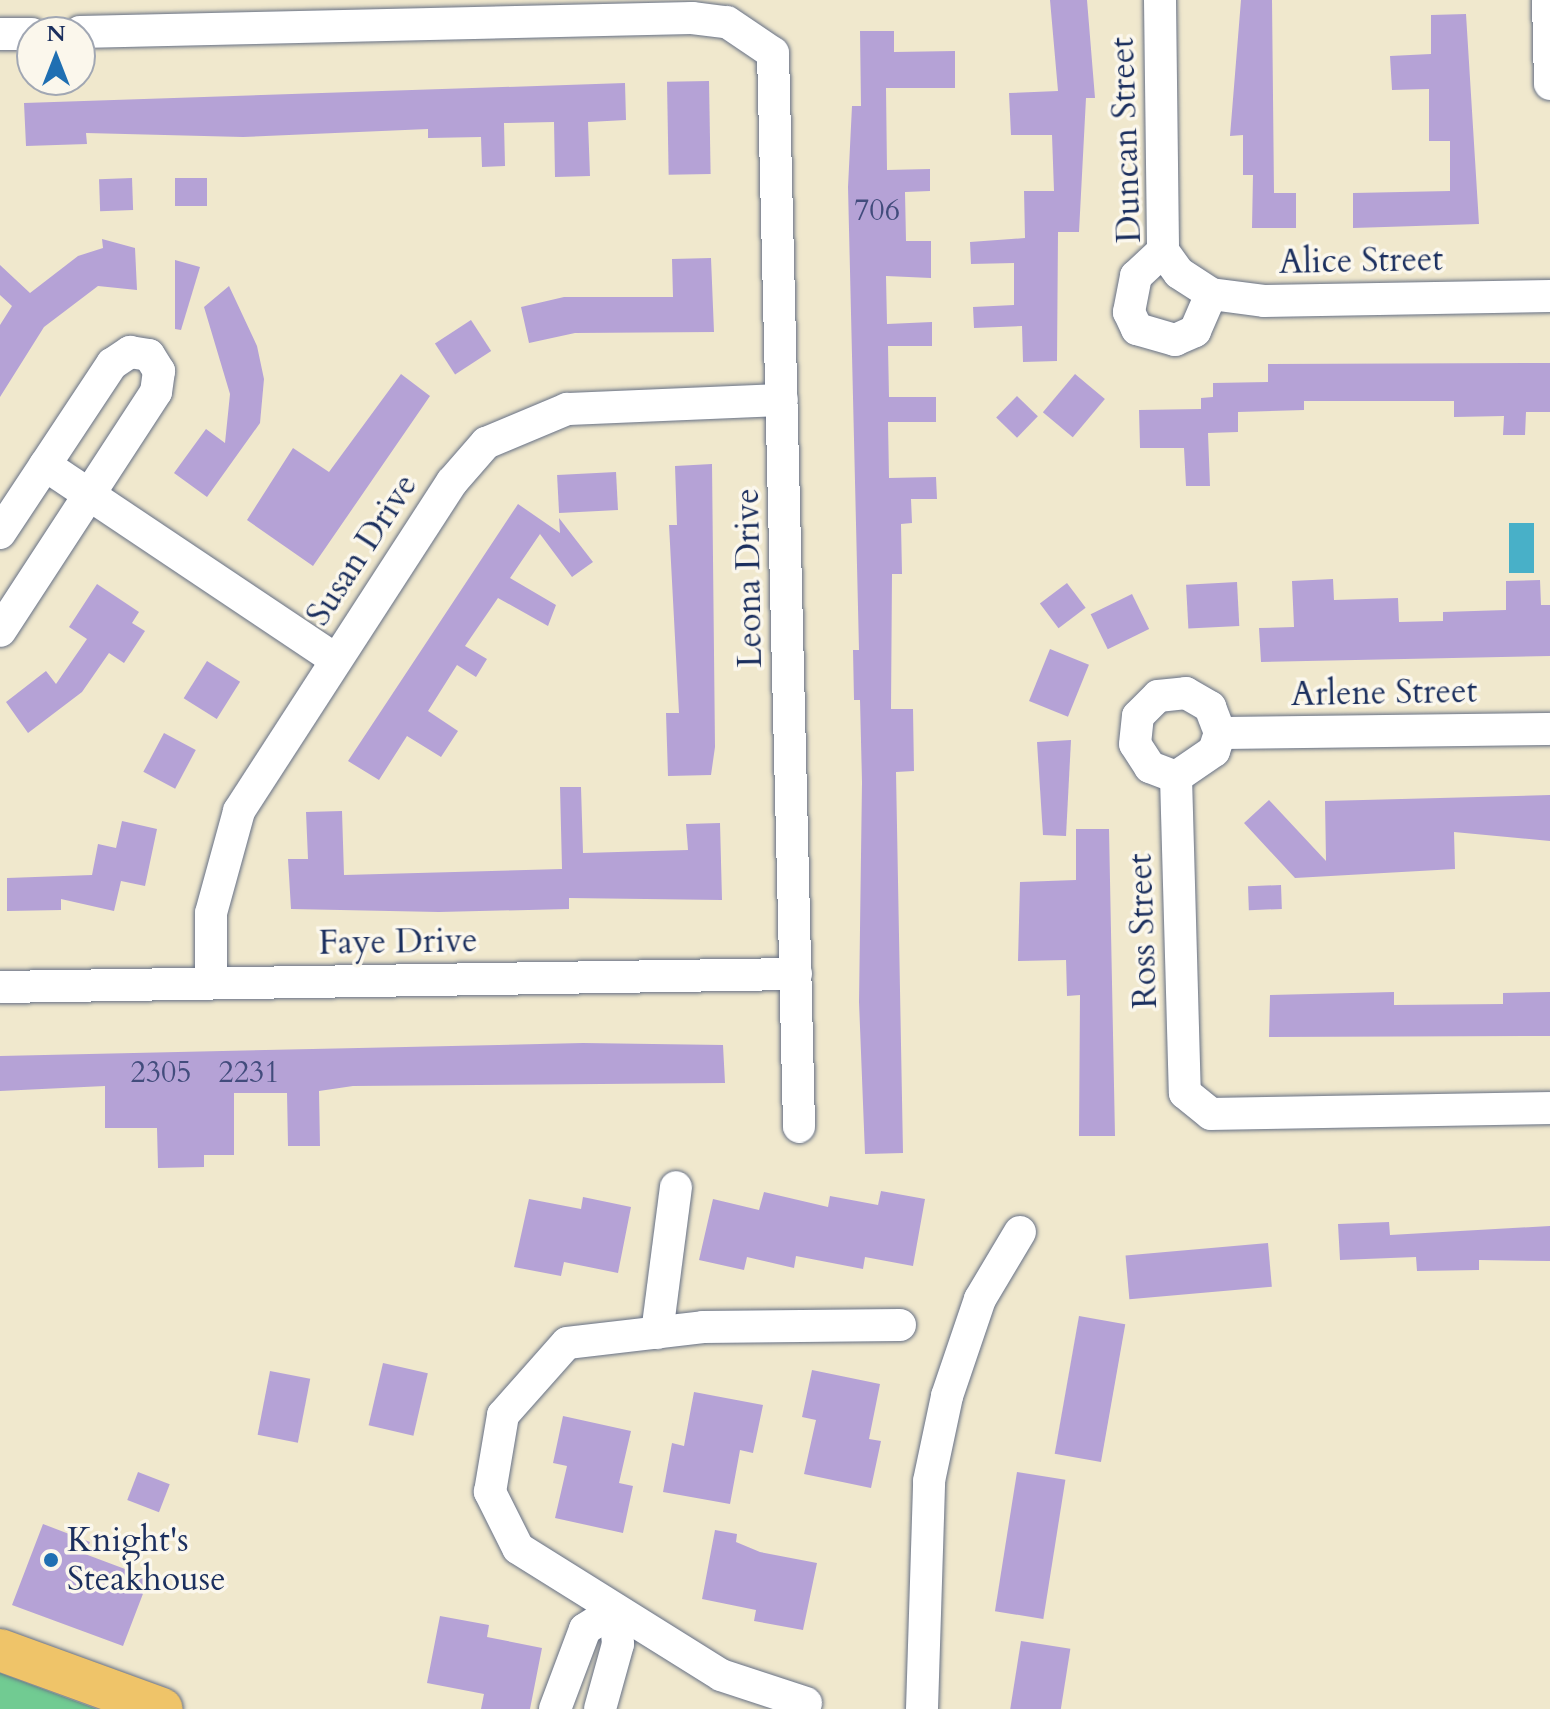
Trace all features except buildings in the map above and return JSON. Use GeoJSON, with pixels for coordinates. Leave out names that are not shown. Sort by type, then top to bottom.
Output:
{"type":"FeatureCollection","features":[{"type":"Feature","properties":{"kind":"main road"},"geometry":{"type":"LineString","coordinates":[[0,1650],[162,1709]]}},
{"type":"Feature","properties":{"kind":"street","name":"Duncan Street"},"geometry":{"type":"LineString","coordinates":[[1160,0],[1171,262]]}},
{"type":"Feature","properties":{"kind":"street"},"geometry":{"type":"LineString","coordinates":[[1548,0],[1550,84]]}},
{"type":"Feature","properties":{"kind":"street","name":"Leona Drive"},"geometry":{"type":"LineString","coordinates":[[96,32],[692,18],[727,22],[753,36],[773,53],[779,81],[782,400],[799,1127]]}},
{"type":"Feature","properties":{"kind":"street","name":"Alice Street"},"geometry":{"type":"LineString","coordinates":[[1171,262],[1211,294],[1264,301],[1550,296]]}},
{"type":"Feature","properties":{"kind":"street"},"geometry":{"type":"LineString","coordinates":[[1171,262],[1136,276],[1129,312],[1137,329],[1154,340],[1195,331],[1211,294]]}},
{"type":"Feature","properties":{"kind":"street"},"geometry":{"type":"LineString","coordinates":[[0,533],[112,364],[130,352],[149,355],[159,371],[156,392],[0,631]]}},
{"type":"Feature","properties":{"kind":"street","name":"Susan Drive"},"geometry":{"type":"LineString","coordinates":[[211,982],[211,913],[239,811],[452,482],[486,443],[567,409],[782,400]]}},
{"type":"Feature","properties":{"kind":"street"},"geometry":{"type":"LineString","coordinates":[[45,465],[336,660]]}},
{"type":"Feature","properties":{"kind":"street"},"geometry":{"type":"LineString","coordinates":[[1186,693],[1210,707],[1220,733],[1214,751],[1176,777],[1150,767],[1135,744],[1138,716],[1158,696],[1186,693]]}},
{"type":"Feature","properties":{"kind":"street","name":"Arlene Street"},"geometry":{"type":"LineString","coordinates":[[1220,733],[1550,729]]}},
{"type":"Feature","properties":{"kind":"street","name":"Ross Street"},"geometry":{"type":"LineString","coordinates":[[1176,777],[1185,1093],[1211,1114],[1550,1108]]}},
{"type":"Feature","properties":{"kind":"street","name":"Faye Drive"},"geometry":{"type":"LineString","coordinates":[[0,987],[796,974]]}},
{"type":"Feature","properties":{"kind":"street"},"geometry":{"type":"LineString","coordinates":[[657,1333],[676,1187]]}},
{"type":"Feature","properties":{"kind":"street"},"geometry":{"type":"LineString","coordinates":[[922,1709],[929,1481],[947,1396],[980,1299],[1020,1232]]}},
{"type":"Feature","properties":{"kind":"street"},"geometry":{"type":"LineString","coordinates":[[806,1703],[721,1675],[518,1548],[490,1492],[503,1415],[567,1343],[657,1333],[900,1325]]}},
{"type":"Feature","properties":{"kind":"street"},"geometry":{"type":"LineString","coordinates":[[555,1709],[585,1629],[615,1610]]}},
{"type":"Feature","properties":{"kind":"street"},"geometry":{"type":"LineString","coordinates":[[600,1709],[618,1644],[615,1610]]}},
{"type":"Feature","properties":{"kind":"green space"},"geometry":{"type":"Polygon","coordinates":[[[0,1673],[67,1698],[97,1709],[0,1709],[0,1673]]]}},
{"type":"Feature","properties":{"kind":"water"},"geometry":{"type":"Polygon","coordinates":[[[1509,523],[1534,523],[1534,573],[1509,573],[1509,523]]]}},
{"type":"Feature","properties":{"kind":"place","name":"Knight's Steakhouse"},"geometry":{"type":"Point","coordinates":[51,1560]}}]}
